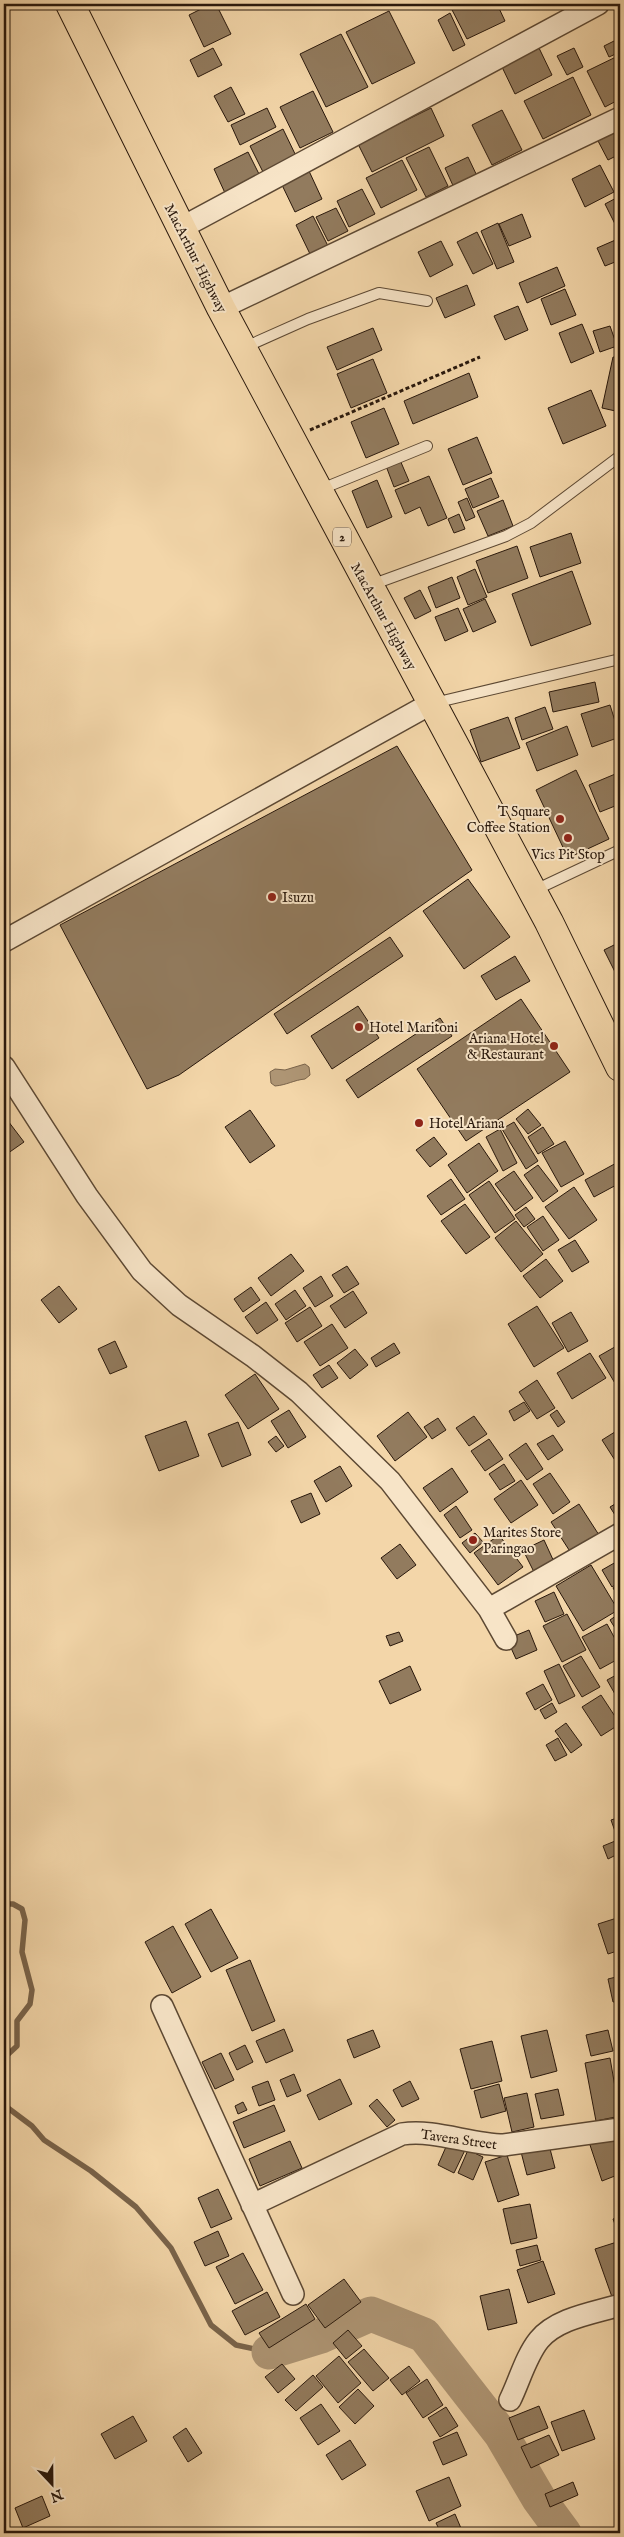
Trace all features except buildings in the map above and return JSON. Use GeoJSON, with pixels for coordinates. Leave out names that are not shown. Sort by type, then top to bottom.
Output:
{"type":"FeatureCollection","features":[{"type":"Feature","properties":{"kind":"highway","name":"MacArthur Highway"},"geometry":{"type":"LineString","coordinates":[[70,4],[242,349],[367,586],[532,891],[620,1066]]}},
{"type":"Feature","properties":{"kind":"street"},"geometry":{"type":"LineString","coordinates":[[181,228],[598,4]]}},
{"type":"Feature","properties":{"kind":"street"},"geometry":{"type":"LineString","coordinates":[[221,308],[620,118]]}},
{"type":"Feature","properties":{"kind":"street"},"geometry":{"type":"LineString","coordinates":[[4,941],[432,703]]}},
{"type":"Feature","properties":{"kind":"street"},"geometry":{"type":"LineString","coordinates":[[4,1067],[88,1196],[142,1271],[179,1306],[253,1356],[299,1392],[390,1481],[489,1609],[506,1639]]}},
{"type":"Feature","properties":{"kind":"street"},"geometry":{"type":"LineString","coordinates":[[489,1609],[618,1540]]}},
{"type":"Feature","properties":{"kind":"street"},"geometry":{"type":"LineString","coordinates":[[162,2006],[293,2294]]}},
{"type":"Feature","properties":{"kind":"street","name":"Tavera Street"},"geometry":{"type":"LineString","coordinates":[[252,2205],[402,2134],[427,2133],[484,2145],[504,2145],[620,2129]]}},
{"type":"Feature","properties":{"kind":"street"},"geometry":{"type":"LineString","coordinates":[[510,2400],[535,2346],[545,2334],[573,2320],[620,2305]]}},
{"type":"Feature","properties":{"kind":"lane"},"geometry":{"type":"LineString","coordinates":[[242,349],[308,319],[379,293],[427,301]]}},
{"type":"Feature","properties":{"kind":"lane"},"geometry":{"type":"LineString","coordinates":[[317,491],[427,446]]}},
{"type":"Feature","properties":{"kind":"lane"},"geometry":{"type":"LineString","coordinates":[[367,586],[506,536],[531,523],[620,456]]}},
{"type":"Feature","properties":{"kind":"lane"},"geometry":{"type":"LineString","coordinates":[[432,703],[620,659]]}},
{"type":"Feature","properties":{"kind":"lane"},"geometry":{"type":"LineString","coordinates":[[532,891],[620,850]]}},
{"type":"Feature","properties":{"kind":"path"},"geometry":{"type":"LineString","coordinates":[[290,438],[480,357]]}},
{"type":"Feature","properties":{"kind":"shaded area"},"geometry":{"type":"Polygon","coordinates":[[[305,1064],[309,1067],[310,1075],[305,1079],[275,1086],[271,1083],[270,1072],[275,1069],[285,1070],[305,1064]]]}},
{"type":"Feature","properties":{"kind":"waterway"},"geometry":{"type":"LineString","coordinates":[[4,1904],[13,1904],[22,1909],[25,1920],[22,1952],[32,1990],[30,2004],[17,2021],[17,2046],[4,2058]]}},
{"type":"Feature","properties":{"kind":"waterway"},"geometry":{"type":"LineString","coordinates":[[4,2105],[32,2126],[44,2140],[91,2171],[136,2207],[171,2248],[211,2325],[236,2345],[269,2352]]}},
{"type":"Feature","properties":{"kind":"waterway"},"geometry":{"type":"LineString","coordinates":[[269,2352],[321,2336],[371,2314],[424,2335],[501,2434],[539,2499],[564,2533]]}},
{"type":"Feature","properties":{"kind":"place","name":"T Square Coffee Station"},"geometry":{"type":"Point","coordinates":[560,819]}},
{"type":"Feature","properties":{"kind":"place","name":"Vics Pit Stop"},"geometry":{"type":"Point","coordinates":[568,838]}},
{"type":"Feature","properties":{"kind":"place","name":"Isuzu"},"geometry":{"type":"Point","coordinates":[272,897]}},
{"type":"Feature","properties":{"kind":"place","name":"Hotel Maritoni"},"geometry":{"type":"Point","coordinates":[359,1027]}},
{"type":"Feature","properties":{"kind":"place","name":"Ariana Hotel & Restaurant"},"geometry":{"type":"Point","coordinates":[554,1046]}},
{"type":"Feature","properties":{"kind":"place","name":"Hotel Ariana"},"geometry":{"type":"Point","coordinates":[419,1123]}},
{"type":"Feature","properties":{"kind":"place","name":"Marites Store Paringao"},"geometry":{"type":"Point","coordinates":[473,1540]}}]}
